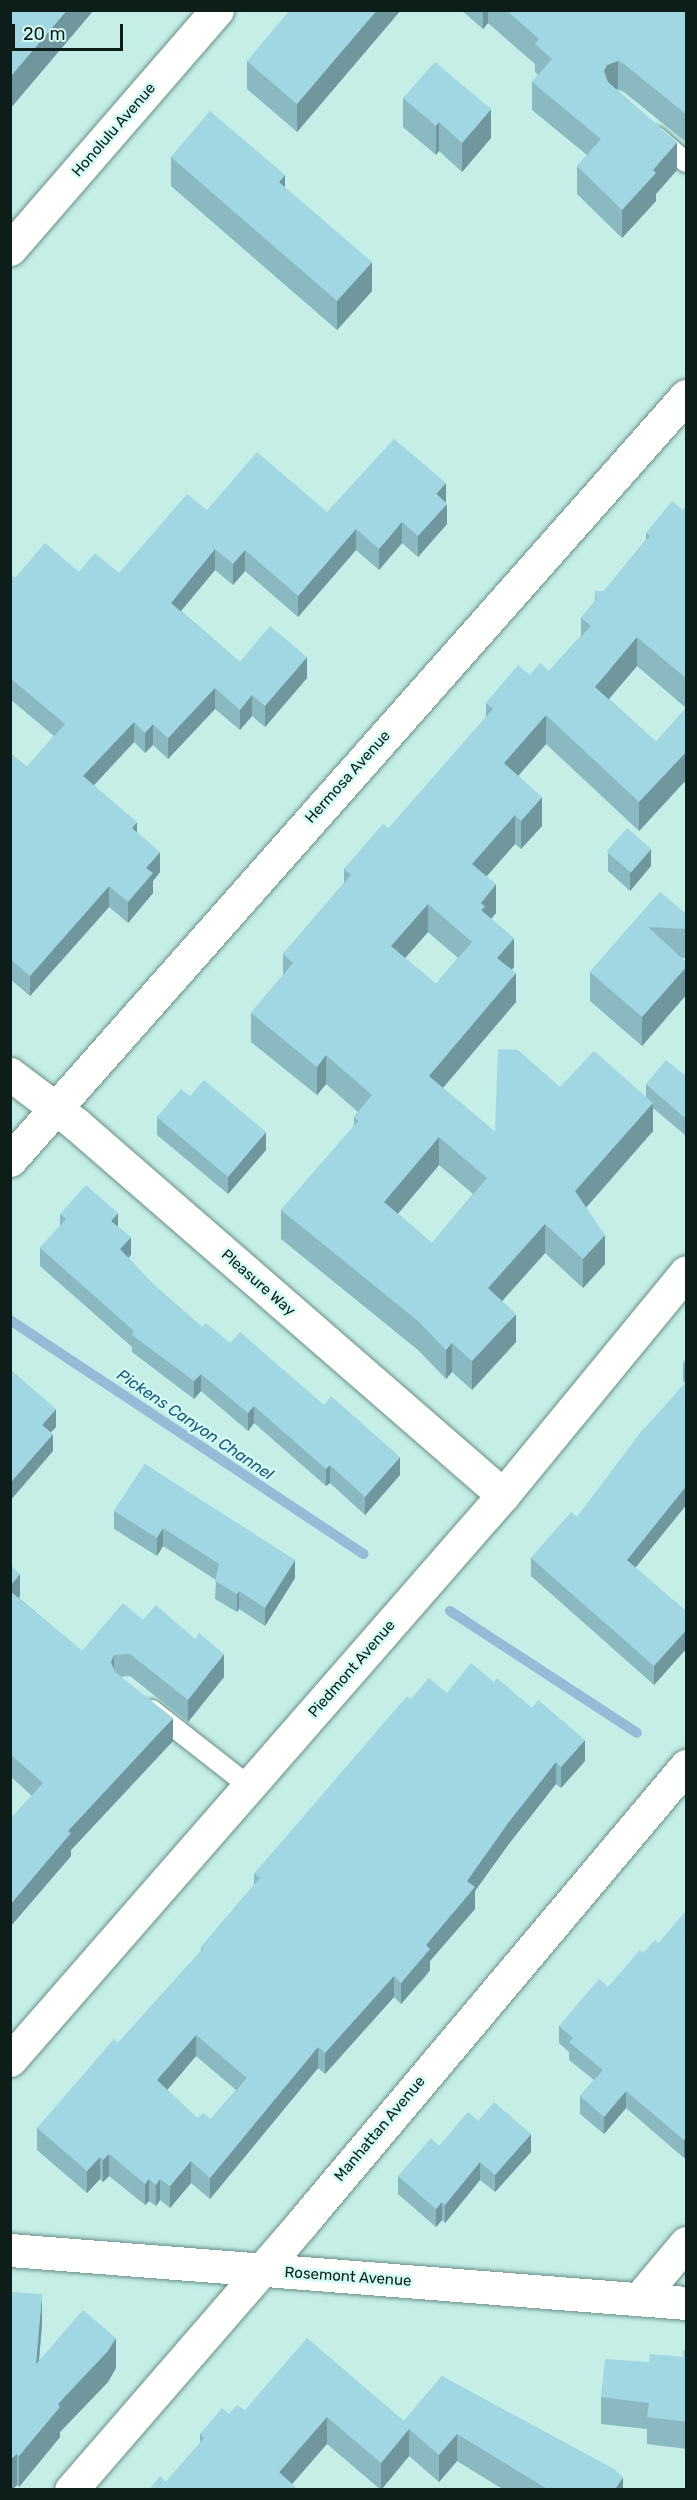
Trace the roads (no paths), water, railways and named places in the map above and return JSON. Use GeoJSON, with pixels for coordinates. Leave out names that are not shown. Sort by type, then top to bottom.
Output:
{"type":"FeatureCollection","features":[{"type":"Feature","properties":{"kind":"street","name":"Honolulu Avenue"},"geometry":{"type":"LineString","coordinates":[[10,249],[217,10]]}},
{"type":"Feature","properties":{"kind":"street","name":"Hermosa Avenue"},"geometry":{"type":"LineString","coordinates":[[10,1160],[687,396]]}},
{"type":"Feature","properties":{"kind":"street","name":"Pleasure Way"},"geometry":{"type":"LineString","coordinates":[[10,1074],[54,1110],[76,1124],[503,1495]]}},
{"type":"Feature","properties":{"kind":"street","name":"Piedmont Avenue"},"geometry":{"type":"LineString","coordinates":[[10,2060],[503,1495],[687,1272]]}},
{"type":"Feature","properties":{"kind":"street","name":"Manhattan Avenue"},"geometry":{"type":"LineString","coordinates":[[70,2490],[260,2271],[687,1766]]}},
{"type":"Feature","properties":{"kind":"street"},"geometry":{"type":"LineString","coordinates":[[639,2299],[687,2243]]}},
{"type":"Feature","properties":{"kind":"street","name":"Rosemont Avenue"},"geometry":{"type":"LineString","coordinates":[[10,2250],[687,2303]]}},
{"type":"Feature","properties":{"kind":"lane"},"geometry":{"type":"LineString","coordinates":[[642,124],[687,162]]}},
{"type":"Feature","properties":{"kind":"lane"},"geometry":{"type":"LineString","coordinates":[[140,1700],[249,1786]]}},
{"type":"Feature","properties":{"kind":"waterway","name":"Pickens Canyon Channel"},"geometry":{"type":"LineString","coordinates":[[10,1320],[363,1554]]}},
{"type":"Feature","properties":{"kind":"waterway","name":"Pickens Canyon Channel"},"geometry":{"type":"LineString","coordinates":[[450,1611],[637,1733]]}}]}
